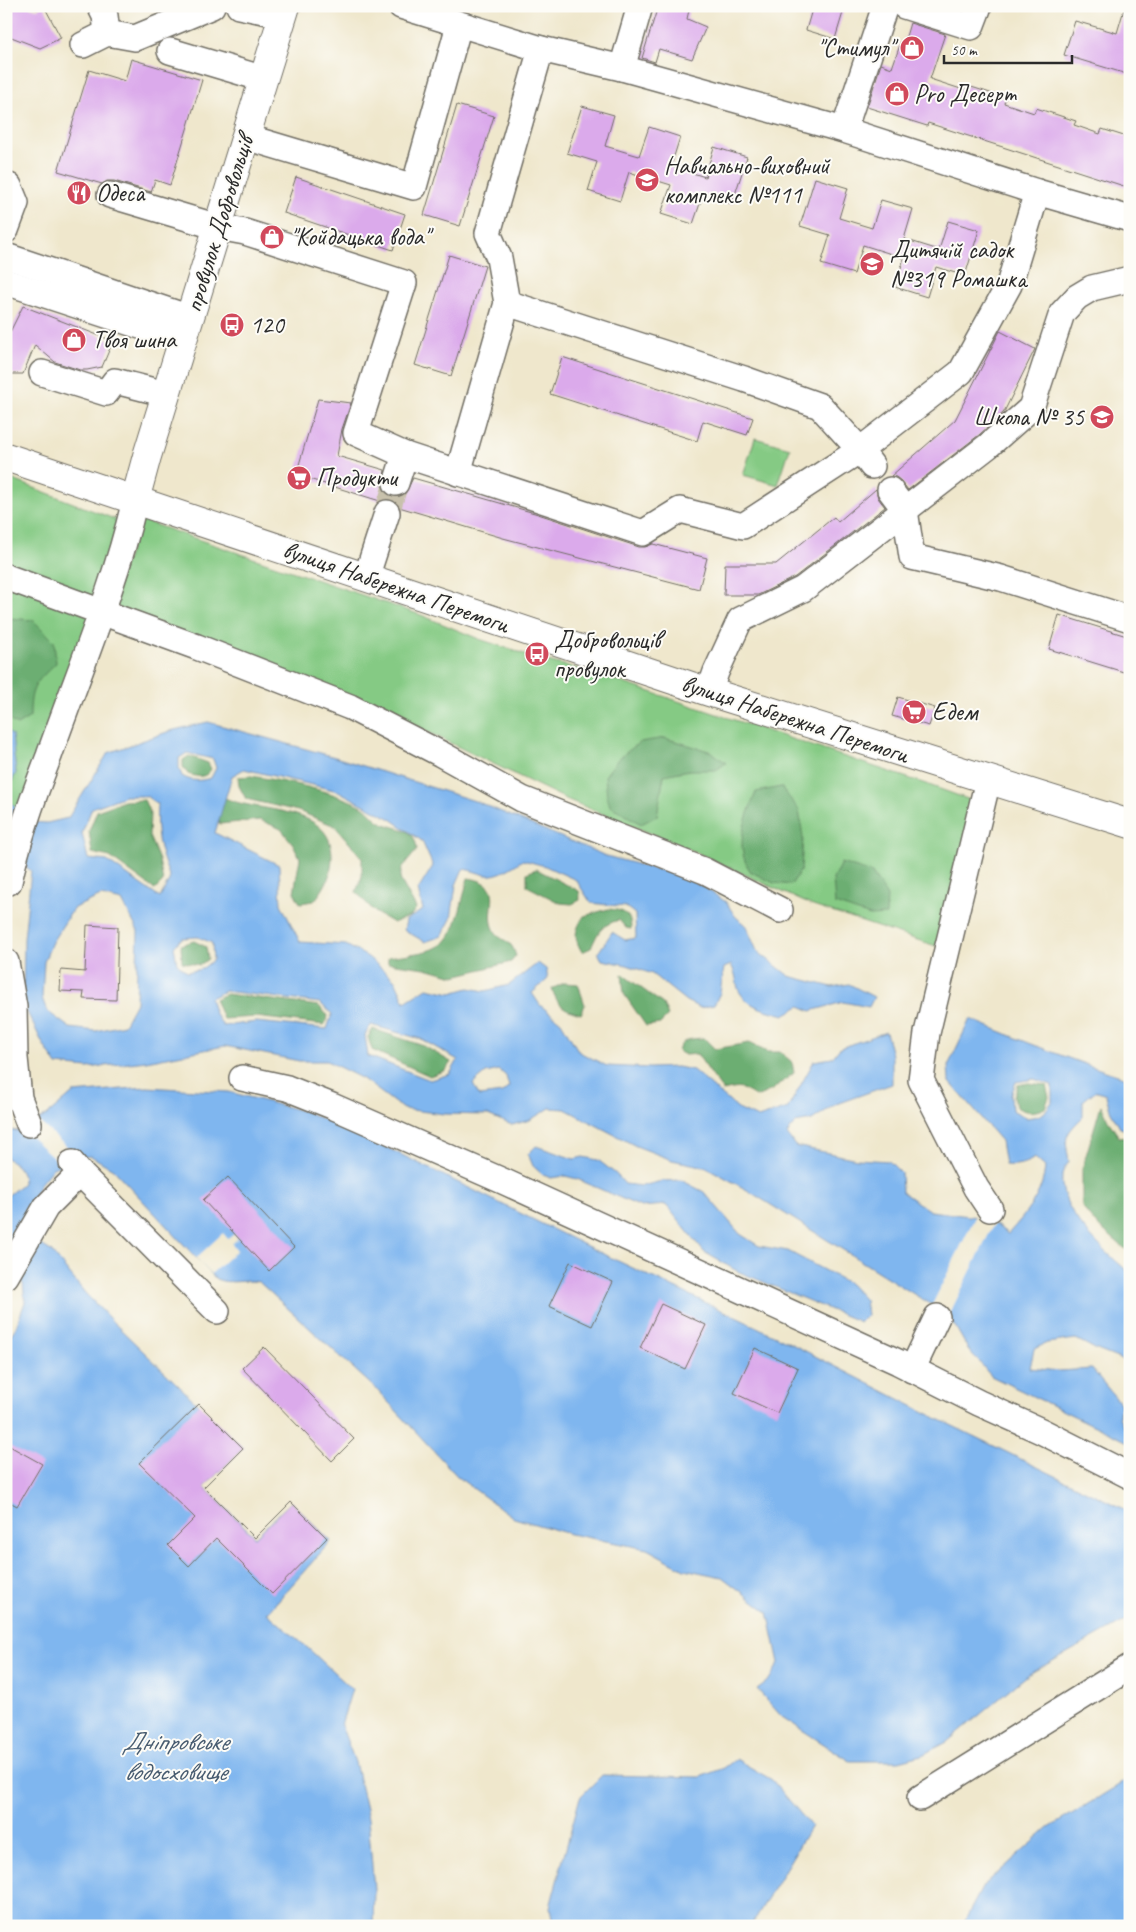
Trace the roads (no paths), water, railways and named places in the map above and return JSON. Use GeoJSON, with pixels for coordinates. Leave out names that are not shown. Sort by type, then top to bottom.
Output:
{"type":"FeatureCollection","features":[{"type":"Feature","properties":{"kind":"main road","name":"провулок Добровольців"},"geometry":{"type":"LineString","coordinates":[[136,500],[166,394],[285,11]]}},
{"type":"Feature","properties":{"kind":"main road","name":"вулиця Набережна Перемоги"},"geometry":{"type":"LineString","coordinates":[[6,457],[709,692],[1130,824]]}},
{"type":"Feature","properties":{"kind":"street"},"geometry":{"type":"LineString","coordinates":[[100,6],[105,16],[107,33]]}},
{"type":"Feature","properties":{"kind":"street"},"geometry":{"type":"LineString","coordinates":[[83,45],[107,33],[135,38],[212,6]]}},
{"type":"Feature","properties":{"kind":"street"},"geometry":{"type":"LineString","coordinates":[[239,6],[285,11]]}},
{"type":"Feature","properties":{"kind":"street"},"geometry":{"type":"LineString","coordinates":[[401,6],[540,49],[622,68],[844,130],[1037,192],[1130,219]]}},
{"type":"Feature","properties":{"kind":"street"},"geometry":{"type":"LineString","coordinates":[[622,68],[640,6]]}},
{"type":"Feature","properties":{"kind":"street"},"geometry":{"type":"LineString","coordinates":[[844,130],[885,6]]}},
{"type":"Feature","properties":{"kind":"street"},"geometry":{"type":"LineString","coordinates":[[904,6],[971,28],[979,6]]}},
{"type":"Feature","properties":{"kind":"street"},"geometry":{"type":"LineString","coordinates":[[246,137],[414,187],[459,24]]}},
{"type":"Feature","properties":{"kind":"street"},"geometry":{"type":"LineString","coordinates":[[458,473],[507,303],[500,258],[488,233],[540,49]]}},
{"type":"Feature","properties":{"kind":"street"},"geometry":{"type":"LineString","coordinates":[[170,51],[264,79]]}},
{"type":"Feature","properties":{"kind":"street"},"geometry":{"type":"LineString","coordinates":[[6,186],[9,186],[16,204],[6,230]]}},
{"type":"Feature","properties":{"kind":"street"},"geometry":{"type":"LineString","coordinates":[[110,195],[218,227],[245,232],[404,283],[356,433],[405,456],[643,533],[680,510],[743,526],[866,458],[961,372],[1010,285],[1037,192]]}},
{"type":"Feature","properties":{"kind":"street"},"geometry":{"type":"LineString","coordinates":[[6,256],[186,329]]}},
{"type":"Feature","properties":{"kind":"street"},"geometry":{"type":"LineString","coordinates":[[709,692],[740,620],[803,589],[988,446],[1031,408],[1062,314],[1077,297],[1092,288],[1130,280]]}},
{"type":"Feature","properties":{"kind":"street"},"geometry":{"type":"LineString","coordinates":[[6,282],[186,329]]}},
{"type":"Feature","properties":{"kind":"street"},"geometry":{"type":"LineString","coordinates":[[507,303],[734,376],[820,406],[866,458]]}},
{"type":"Feature","properties":{"kind":"street"},"geometry":{"type":"LineString","coordinates":[[42,373],[106,393],[115,380],[166,394]]}},
{"type":"Feature","properties":{"kind":"street"},"geometry":{"type":"LineString","coordinates":[[396,484],[405,456]]}},
{"type":"Feature","properties":{"kind":"street"},"geometry":{"type":"LineString","coordinates":[[890,490],[904,510],[912,557],[1001,578],[1130,619]]}},
{"type":"Feature","properties":{"kind":"street"},"geometry":{"type":"LineString","coordinates":[[10,874],[34,795],[102,611],[130,525],[136,500]]}},
{"type":"Feature","properties":{"kind":"street"},"geometry":{"type":"LineString","coordinates":[[366,578],[387,513]]}},
{"type":"Feature","properties":{"kind":"street"},"geometry":{"type":"LineString","coordinates":[[6,577],[102,611],[350,707],[522,799],[705,871],[780,910]]}},
{"type":"Feature","properties":{"kind":"street"},"geometry":{"type":"LineString","coordinates":[[988,780],[927,1033],[922,1080],[976,1188],[990,1210]]}},
{"type":"Feature","properties":{"kind":"street"},"geometry":{"type":"LineString","coordinates":[[6,962],[14,1007],[15,1058],[19,1098],[29,1124]]}},
{"type":"Feature","properties":{"kind":"street"},"geometry":{"type":"LineString","coordinates":[[242,1078],[287,1088],[505,1182],[912,1370],[1041,1431],[1130,1476]]}},
{"type":"Feature","properties":{"kind":"street"},"geometry":{"type":"LineString","coordinates":[[6,1276],[46,1207],[76,1168],[217,1312]]}},
{"type":"Feature","properties":{"kind":"street"},"geometry":{"type":"LineString","coordinates":[[912,1370],[937,1317]]}},
{"type":"Feature","properties":{"kind":"street"},"geometry":{"type":"LineString","coordinates":[[920,1798],[1130,1667]]}},
{"type":"Feature","properties":{"kind":"water"},"geometry":{"type":"Polygon","coordinates":[[[208,722],[335,757],[478,802],[606,856],[674,874],[704,887],[726,902],[735,916],[746,926],[757,951],[789,976],[832,987],[849,984],[874,997],[869,1007],[843,1002],[811,1011],[800,1006],[784,1015],[765,1010],[753,1005],[743,997],[738,989],[731,965],[724,968],[720,993],[714,1005],[700,1008],[686,1001],[652,974],[627,965],[602,960],[598,953],[612,932],[625,940],[636,938],[635,914],[626,907],[591,903],[576,880],[545,866],[523,860],[506,870],[491,875],[463,869],[456,885],[451,919],[442,936],[425,942],[404,930],[406,920],[423,910],[418,890],[433,866],[422,841],[391,819],[338,791],[244,769],[232,776],[215,833],[279,865],[281,904],[300,942],[346,945],[368,957],[395,980],[405,1002],[427,988],[451,993],[469,988],[485,991],[509,985],[538,963],[546,969],[548,979],[532,993],[540,1005],[561,1022],[579,1052],[607,1066],[677,1067],[693,1070],[738,1109],[758,1118],[788,1108],[814,1061],[832,1058],[840,1048],[886,1032],[892,1055],[892,1084],[836,1104],[812,1120],[795,1123],[787,1134],[795,1146],[857,1159],[889,1161],[901,1173],[902,1192],[930,1211],[977,1217],[995,1224],[1008,1234],[1032,1204],[1044,1177],[1045,1167],[1035,1158],[1021,1164],[1005,1165],[1001,1141],[949,1081],[948,1066],[970,1019],[1089,1066],[1130,1079],[1130,1131],[1120,1128],[1110,1110],[1106,1095],[1095,1091],[1083,1101],[1083,1117],[1067,1137],[1069,1162],[1063,1170],[1062,1176],[1067,1203],[1075,1217],[1096,1242],[1130,1273],[1130,1363],[1097,1350],[1076,1339],[1047,1343],[1034,1349],[1030,1368],[1058,1371],[1092,1369],[1120,1403],[1119,1417],[1125,1429],[1130,1429],[1130,1443],[991,1376],[968,1349],[955,1326],[933,1306],[747,1190],[706,1167],[672,1160],[636,1146],[565,1109],[550,1108],[530,1120],[512,1125],[488,1115],[444,1114],[403,1109],[363,1079],[327,1061],[299,1061],[225,1046],[146,1061],[88,1068],[57,1065],[44,1046],[23,1004],[24,939],[31,871],[23,864],[6,857],[6,798],[30,822],[47,823],[68,818],[108,753],[170,731],[208,722]],[[187,753],[179,758],[179,768],[182,776],[189,779],[203,780],[211,778],[216,768],[213,759],[187,753]],[[125,796],[92,808],[82,833],[88,859],[107,861],[160,898],[170,878],[159,842],[157,804],[146,796],[125,796]],[[101,896],[74,908],[52,942],[44,962],[42,998],[47,1011],[70,1028],[96,1031],[124,1025],[136,1003],[138,931],[122,901],[101,896]],[[198,937],[182,938],[174,947],[177,963],[187,972],[202,969],[213,960],[212,943],[198,937]],[[225,991],[210,998],[214,1012],[223,1026],[256,1022],[327,1029],[332,1014],[320,1003],[225,991]],[[371,1025],[365,1035],[368,1056],[430,1080],[450,1074],[458,1060],[421,1039],[371,1025]],[[499,1070],[486,1073],[473,1084],[479,1096],[502,1093],[509,1087],[506,1076],[499,1070]],[[1034,1079],[1016,1082],[1011,1095],[1012,1110],[1027,1118],[1038,1116],[1044,1113],[1052,1102],[1052,1085],[1034,1079]]]}},
{"type":"Feature","properties":{"kind":"water"},"geometry":{"type":"Polygon","coordinates":[[[6,731],[12,735],[16,773],[6,793],[6,731]]]}},
{"type":"Feature","properties":{"kind":"water","name":"Дніпровське водосховище"},"geometry":{"type":"Polygon","coordinates":[[[147,1087],[229,1092],[307,1112],[396,1152],[782,1339],[932,1416],[1130,1512],[1130,1618],[1029,1674],[947,1742],[922,1755],[899,1761],[850,1761],[782,1717],[757,1689],[769,1680],[779,1663],[768,1612],[722,1577],[684,1569],[647,1549],[570,1534],[514,1518],[459,1478],[377,1390],[259,1282],[227,1282],[216,1279],[113,1169],[91,1156],[82,1157],[53,1168],[40,1184],[25,1217],[21,1232],[51,1251],[85,1293],[113,1322],[243,1448],[204,1487],[255,1537],[291,1502],[331,1541],[267,1613],[352,1689],[341,1725],[355,1762],[368,1818],[374,1889],[373,1926],[6,1926],[6,1342],[16,1327],[25,1302],[23,1283],[6,1274],[6,1197],[23,1183],[19,1168],[6,1158],[6,1130],[22,1131],[51,1112],[73,1093],[147,1087]]]}},
{"type":"Feature","properties":{"kind":"water"},"geometry":{"type":"Polygon","coordinates":[[[536,1146],[574,1159],[583,1157],[598,1160],[625,1184],[642,1186],[662,1181],[681,1180],[704,1192],[740,1234],[759,1246],[788,1251],[850,1284],[865,1300],[867,1315],[860,1322],[737,1271],[704,1252],[666,1205],[641,1207],[577,1179],[565,1176],[551,1178],[543,1175],[533,1166],[528,1154],[536,1146]]]}},
{"type":"Feature","properties":{"kind":"water"},"geometry":{"type":"Polygon","coordinates":[[[736,1759],[772,1780],[811,1826],[751,1926],[553,1926],[550,1907],[580,1797],[602,1775],[700,1777],[724,1768],[736,1759]]]}},
{"type":"Feature","properties":{"kind":"water"},"geometry":{"type":"Polygon","coordinates":[[[1130,1778],[1130,1926],[962,1926],[983,1886],[1049,1828],[1130,1778]]]}},
{"type":"Feature","properties":{"kind":"tunnel"},"geometry":{"type":"LineString","coordinates":[[387,513],[396,483]]}},
{"type":"Feature","properties":{"kind":"place","name":"\"Стимул\""},"geometry":{"type":"Point","coordinates":[912,48]}},
{"type":"Feature","properties":{"kind":"place","name":"Pro Десерт"},"geometry":{"type":"Point","coordinates":[897,94]}},
{"type":"Feature","properties":{"kind":"place","name":"Навчально-виховний комплекс №111"},"geometry":{"type":"Point","coordinates":[647,180]}},
{"type":"Feature","properties":{"kind":"place","name":"Одеса"},"geometry":{"type":"Point","coordinates":[79,193]}},
{"type":"Feature","properties":{"kind":"place","name":"\"Койдацька вода\""},"geometry":{"type":"Point","coordinates":[272,237]}},
{"type":"Feature","properties":{"kind":"place","name":"Дитячій садок №319 Ромашка"},"geometry":{"type":"Point","coordinates":[872,264]}},
{"type":"Feature","properties":{"kind":"place","name":"120"},"geometry":{"type":"Point","coordinates":[232,325]}},
{"type":"Feature","properties":{"kind":"place","name":"Твоя шина"},"geometry":{"type":"Point","coordinates":[74,340]}},
{"type":"Feature","properties":{"kind":"place","name":"Школа № 35"},"geometry":{"type":"Point","coordinates":[1102,417]}},
{"type":"Feature","properties":{"kind":"place","name":"Продукти"},"geometry":{"type":"Point","coordinates":[299,478]}},
{"type":"Feature","properties":{"kind":"place","name":"Добровольців провулок"},"geometry":{"type":"Point","coordinates":[537,654]}},
{"type":"Feature","properties":{"kind":"place","name":"Едем"},"geometry":{"type":"Point","coordinates":[914,712]}}]}
